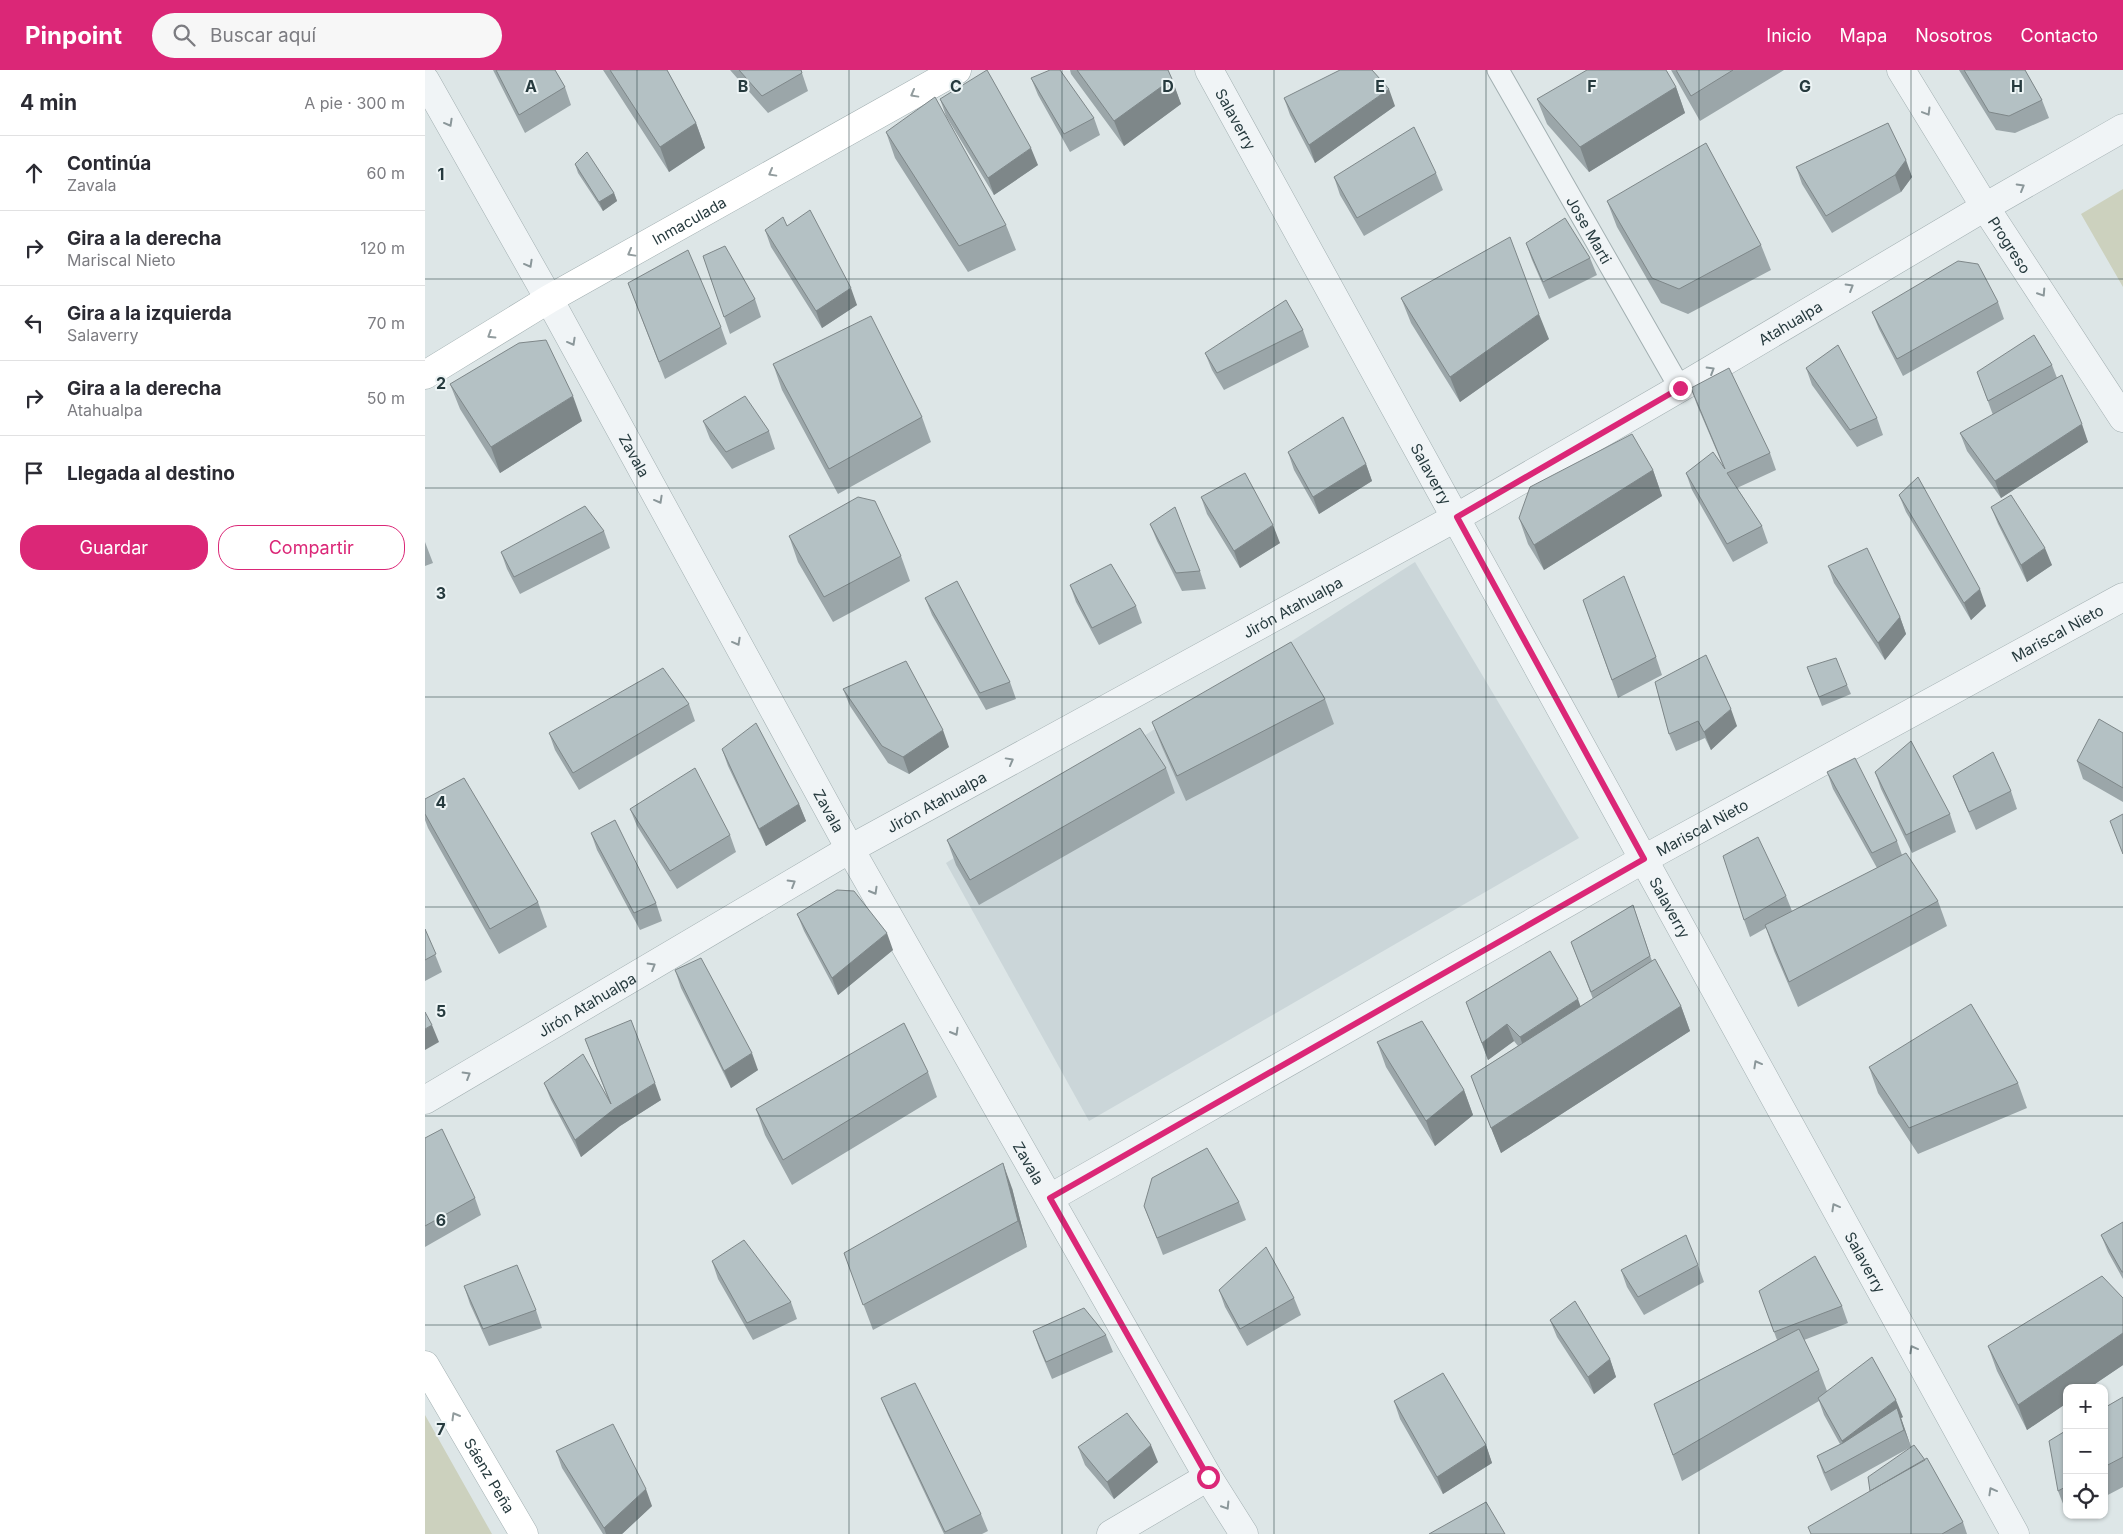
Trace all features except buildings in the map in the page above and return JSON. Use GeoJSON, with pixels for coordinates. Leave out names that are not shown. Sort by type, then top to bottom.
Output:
{"type":"FeatureCollection","features":[{"type":"Feature","properties":{"kind":"street","name":"Inmaculada"},"geometry":{"type":"LineString","coordinates":[[425,376],[549,299],[957,70]]}},
{"type":"Feature","properties":{"kind":"street","name":"Salaverry"},"geometry":{"type":"LineString","coordinates":[[1209,70],[1457,517],[2015,1534]]}},
{"type":"Feature","properties":{"kind":"street","name":"Progreso"},"geometry":{"type":"LineString","coordinates":[[1901,70],[1985,207],[2123,418]]}},
{"type":"Feature","properties":{"kind":"street","name":"Zavala"},"geometry":{"type":"LineString","coordinates":[[425,80],[549,299],[850,849],[1208,1477],[1244,1534]]}},
{"type":"Feature","properties":{"kind":"street","name":"Atahualpa"},"geometry":{"type":"LineString","coordinates":[[1457,517],[2123,128]]}},
{"type":"Feature","properties":{"kind":"street","name":"Jirón Atahualpa"},"geometry":{"type":"LineString","coordinates":[[425,1100],[850,849],[1457,517]]}},
{"type":"Feature","properties":{"kind":"street","name":"Mariscal Nieto"},"geometry":{"type":"LineString","coordinates":[[1050,1198],[1644,859],[2123,597]]}},
{"type":"Feature","properties":{"kind":"street","name":"Sáenz Peña"},"geometry":{"type":"LineString","coordinates":[[425,1365],[523,1534]]}},
{"type":"Feature","properties":{"kind":"street"},"geometry":{"type":"LineString","coordinates":[[1111,1534],[1208,1477]]}},
{"type":"Feature","properties":{"kind":"lane","name":"Jose Marti"},"geometry":{"type":"LineString","coordinates":[[1498,70],[1680,388]]}},
{"type":"Feature","properties":{"kind":"shaded area"},"geometry":{"type":"Polygon","coordinates":[[[1415,562],[1579,838],[1089,1121],[946,863],[1415,562]]]}},
{"type":"Feature","properties":{"kind":"green space"},"geometry":{"type":"Polygon","coordinates":[[[2123,189],[2123,287],[2081,214],[2123,189]]]}},
{"type":"Feature","properties":{"kind":"green space"},"geometry":{"type":"Polygon","coordinates":[[[425,1415],[492,1534],[425,1534],[425,1415]]]}},
{"type":"Feature","properties":{"kind":"route"},"geometry":{"type":"LineString","coordinates":[[1208,1477],[1050,1198],[1644,859],[1457,517],[1680,388]]}}]}
